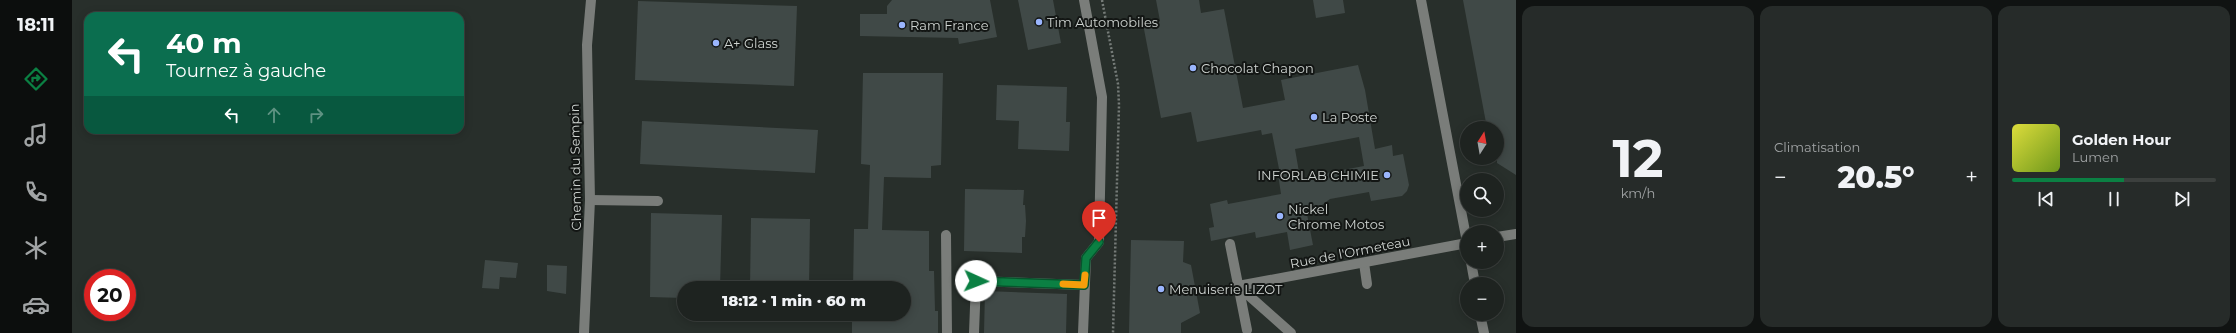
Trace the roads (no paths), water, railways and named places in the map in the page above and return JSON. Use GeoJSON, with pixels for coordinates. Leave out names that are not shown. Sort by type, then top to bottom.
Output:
{"type":"FeatureCollection","features":[{"type":"Feature","properties":{"kind":"street","name":"Chemin du Sempin"},"geometry":{"type":"LineString","coordinates":[[584,333],[590,200],[586,66],[591,0]]}},
{"type":"Feature","properties":{"kind":"street"},"geometry":{"type":"LineString","coordinates":[[1083,333],[1086,258],[1099,242],[1102,97],[1084,0]]}},
{"type":"Feature","properties":{"kind":"street"},"geometry":{"type":"LineString","coordinates":[[1421,0],[1464,225]]}},
{"type":"Feature","properties":{"kind":"street"},"geometry":{"type":"LineString","coordinates":[[590,200],[658,201]]}},
{"type":"Feature","properties":{"kind":"street"},"geometry":{"type":"LineString","coordinates":[[1504,237],[1516,234]]}},
{"type":"Feature","properties":{"kind":"street"},"geometry":{"type":"LineString","coordinates":[[946,235],[947,333]]}},
{"type":"Feature","properties":{"kind":"street"},"geometry":{"type":"LineString","coordinates":[[1230,244],[1247,330]]}},
{"type":"Feature","properties":{"kind":"street","name":"Rue de l'Ormeteau"},"geometry":{"type":"LineString","coordinates":[[1238,286],[1460,244]]}},
{"type":"Feature","properties":{"kind":"street"},"geometry":{"type":"LineString","coordinates":[[1364,263],[1367,284]]}},
{"type":"Feature","properties":{"kind":"street"},"geometry":{"type":"LineString","coordinates":[[974,333],[976,281],[1084,285]]}},
{"type":"Feature","properties":{"kind":"street"},"geometry":{"type":"LineString","coordinates":[[1238,286],[1291,333]]}},
{"type":"Feature","properties":{"kind":"street"},"geometry":{"type":"LineString","coordinates":[[1481,321],[1484,333]]}},
{"type":"Feature","properties":{"kind":"place","name":"Tim Automobiles"},"geometry":{"type":"Point","coordinates":[1039,22]}},
{"type":"Feature","properties":{"kind":"place","name":"Ram France"},"geometry":{"type":"Point","coordinates":[902,25]}},
{"type":"Feature","properties":{"kind":"place","name":"A+ Glass"},"geometry":{"type":"Point","coordinates":[716,43]}},
{"type":"Feature","properties":{"kind":"place","name":"Chocolat Chapon"},"geometry":{"type":"Point","coordinates":[1193,68]}},
{"type":"Feature","properties":{"kind":"place","name":"La Poste"},"geometry":{"type":"Point","coordinates":[1314,117]}},
{"type":"Feature","properties":{"kind":"place","name":"INFORLAB CHIMIE"},"geometry":{"type":"Point","coordinates":[1387,175]}},
{"type":"Feature","properties":{"kind":"place","name":"Nickel Chrome Motos"},"geometry":{"type":"Point","coordinates":[1280,216]}},
{"type":"Feature","properties":{"kind":"place","name":"Menuiserie LIZOT"},"geometry":{"type":"Point","coordinates":[1161,289]}}]}
